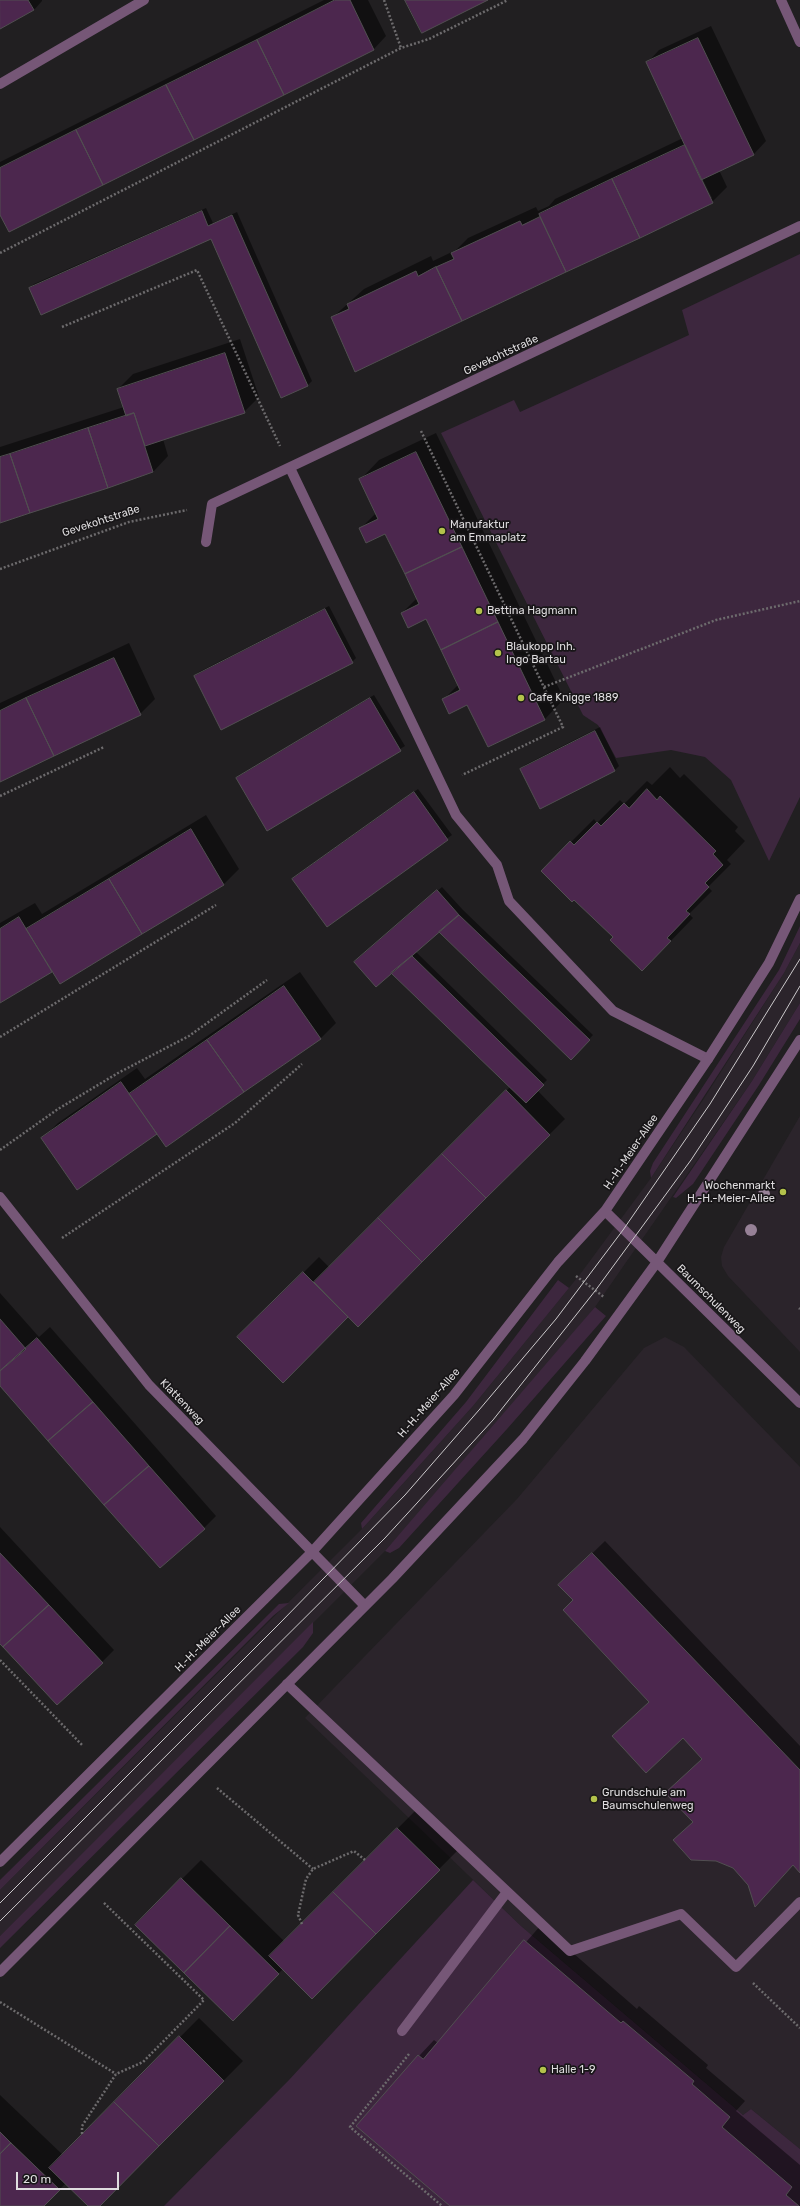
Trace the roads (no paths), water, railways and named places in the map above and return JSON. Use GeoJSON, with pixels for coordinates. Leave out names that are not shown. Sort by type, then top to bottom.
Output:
{"type":"FeatureCollection","features":[{"type":"Feature","properties":{"kind":"street"},"geometry":{"type":"LineString","coordinates":[[0,84],[144,0]]}},
{"type":"Feature","properties":{"kind":"street"},"geometry":{"type":"LineString","coordinates":[[781,0],[800,42]]}},
{"type":"Feature","properties":{"kind":"street","name":"Gevekohtstraße"},"geometry":{"type":"LineString","coordinates":[[206,542],[212,504],[800,226]]}},
{"type":"Feature","properties":{"kind":"street"},"geometry":{"type":"LineString","coordinates":[[290,468],[456,814],[497,865],[509,901],[613,1011],[708,1059]]}},
{"type":"Feature","properties":{"kind":"street","name":"H.-H.-Meier-Allee"},"geometry":{"type":"LineString","coordinates":[[0,1862],[311,1553],[454,1394],[558,1262],[605,1212],[708,1059],[768,963],[800,899]]}},
{"type":"Feature","properties":{"kind":"street"},"geometry":{"type":"LineString","coordinates":[[0,1972],[365,1606],[523,1439],[585,1361],[657,1262],[800,1040]]}},
{"type":"Feature","properties":{"kind":"street","name":"Klattenweg"},"geometry":{"type":"LineString","coordinates":[[0,1197],[149,1385],[311,1553],[365,1606]]}},
{"type":"Feature","properties":{"kind":"street","name":"Baumschulenweg"},"geometry":{"type":"LineString","coordinates":[[605,1212],[800,1404]]}},
{"type":"Feature","properties":{"kind":"street"},"geometry":{"type":"LineString","coordinates":[[287,1684],[570,1951],[681,1914],[736,1967],[800,1902]]}},
{"type":"Feature","properties":{"kind":"street"},"geometry":{"type":"LineString","coordinates":[[402,2030],[507,1892]]}},
{"type":"Feature","properties":{"kind":"tram line"},"geometry":{"type":"LineString","coordinates":[[0,1903],[280,1623],[405,1495],[479,1410],[556,1319],[623,1230],[710,1104],[800,959]]}},
{"type":"Feature","properties":{"kind":"tram line"},"geometry":{"type":"LineString","coordinates":[[0,1921],[385,1538],[493,1420],[595,1291],[691,1160],[753,1066],[800,986]]}},
{"type":"Feature","properties":{"kind":"place","name":"Manufaktur am Emmaplatz"},"geometry":{"type":"Point","coordinates":[442,531]}},
{"type":"Feature","properties":{"kind":"place","name":"Bettina Hagmann"},"geometry":{"type":"Point","coordinates":[479,611]}},
{"type":"Feature","properties":{"kind":"place","name":"Blaukopp Inh. Ingo Bartau"},"geometry":{"type":"Point","coordinates":[498,653]}},
{"type":"Feature","properties":{"kind":"place","name":"Cafe Knigge 1889"},"geometry":{"type":"Point","coordinates":[521,698]}},
{"type":"Feature","properties":{"kind":"place","name":"Wochenmarkt H.-H.-Meier-Allee"},"geometry":{"type":"Point","coordinates":[783,1192]}},
{"type":"Feature","properties":{"kind":"place","name":"Grundschule am Baumschulenweg"},"geometry":{"type":"Point","coordinates":[594,1799]}},
{"type":"Feature","properties":{"kind":"place","name":"Halle 1-9"},"geometry":{"type":"Point","coordinates":[543,2070]}}]}
